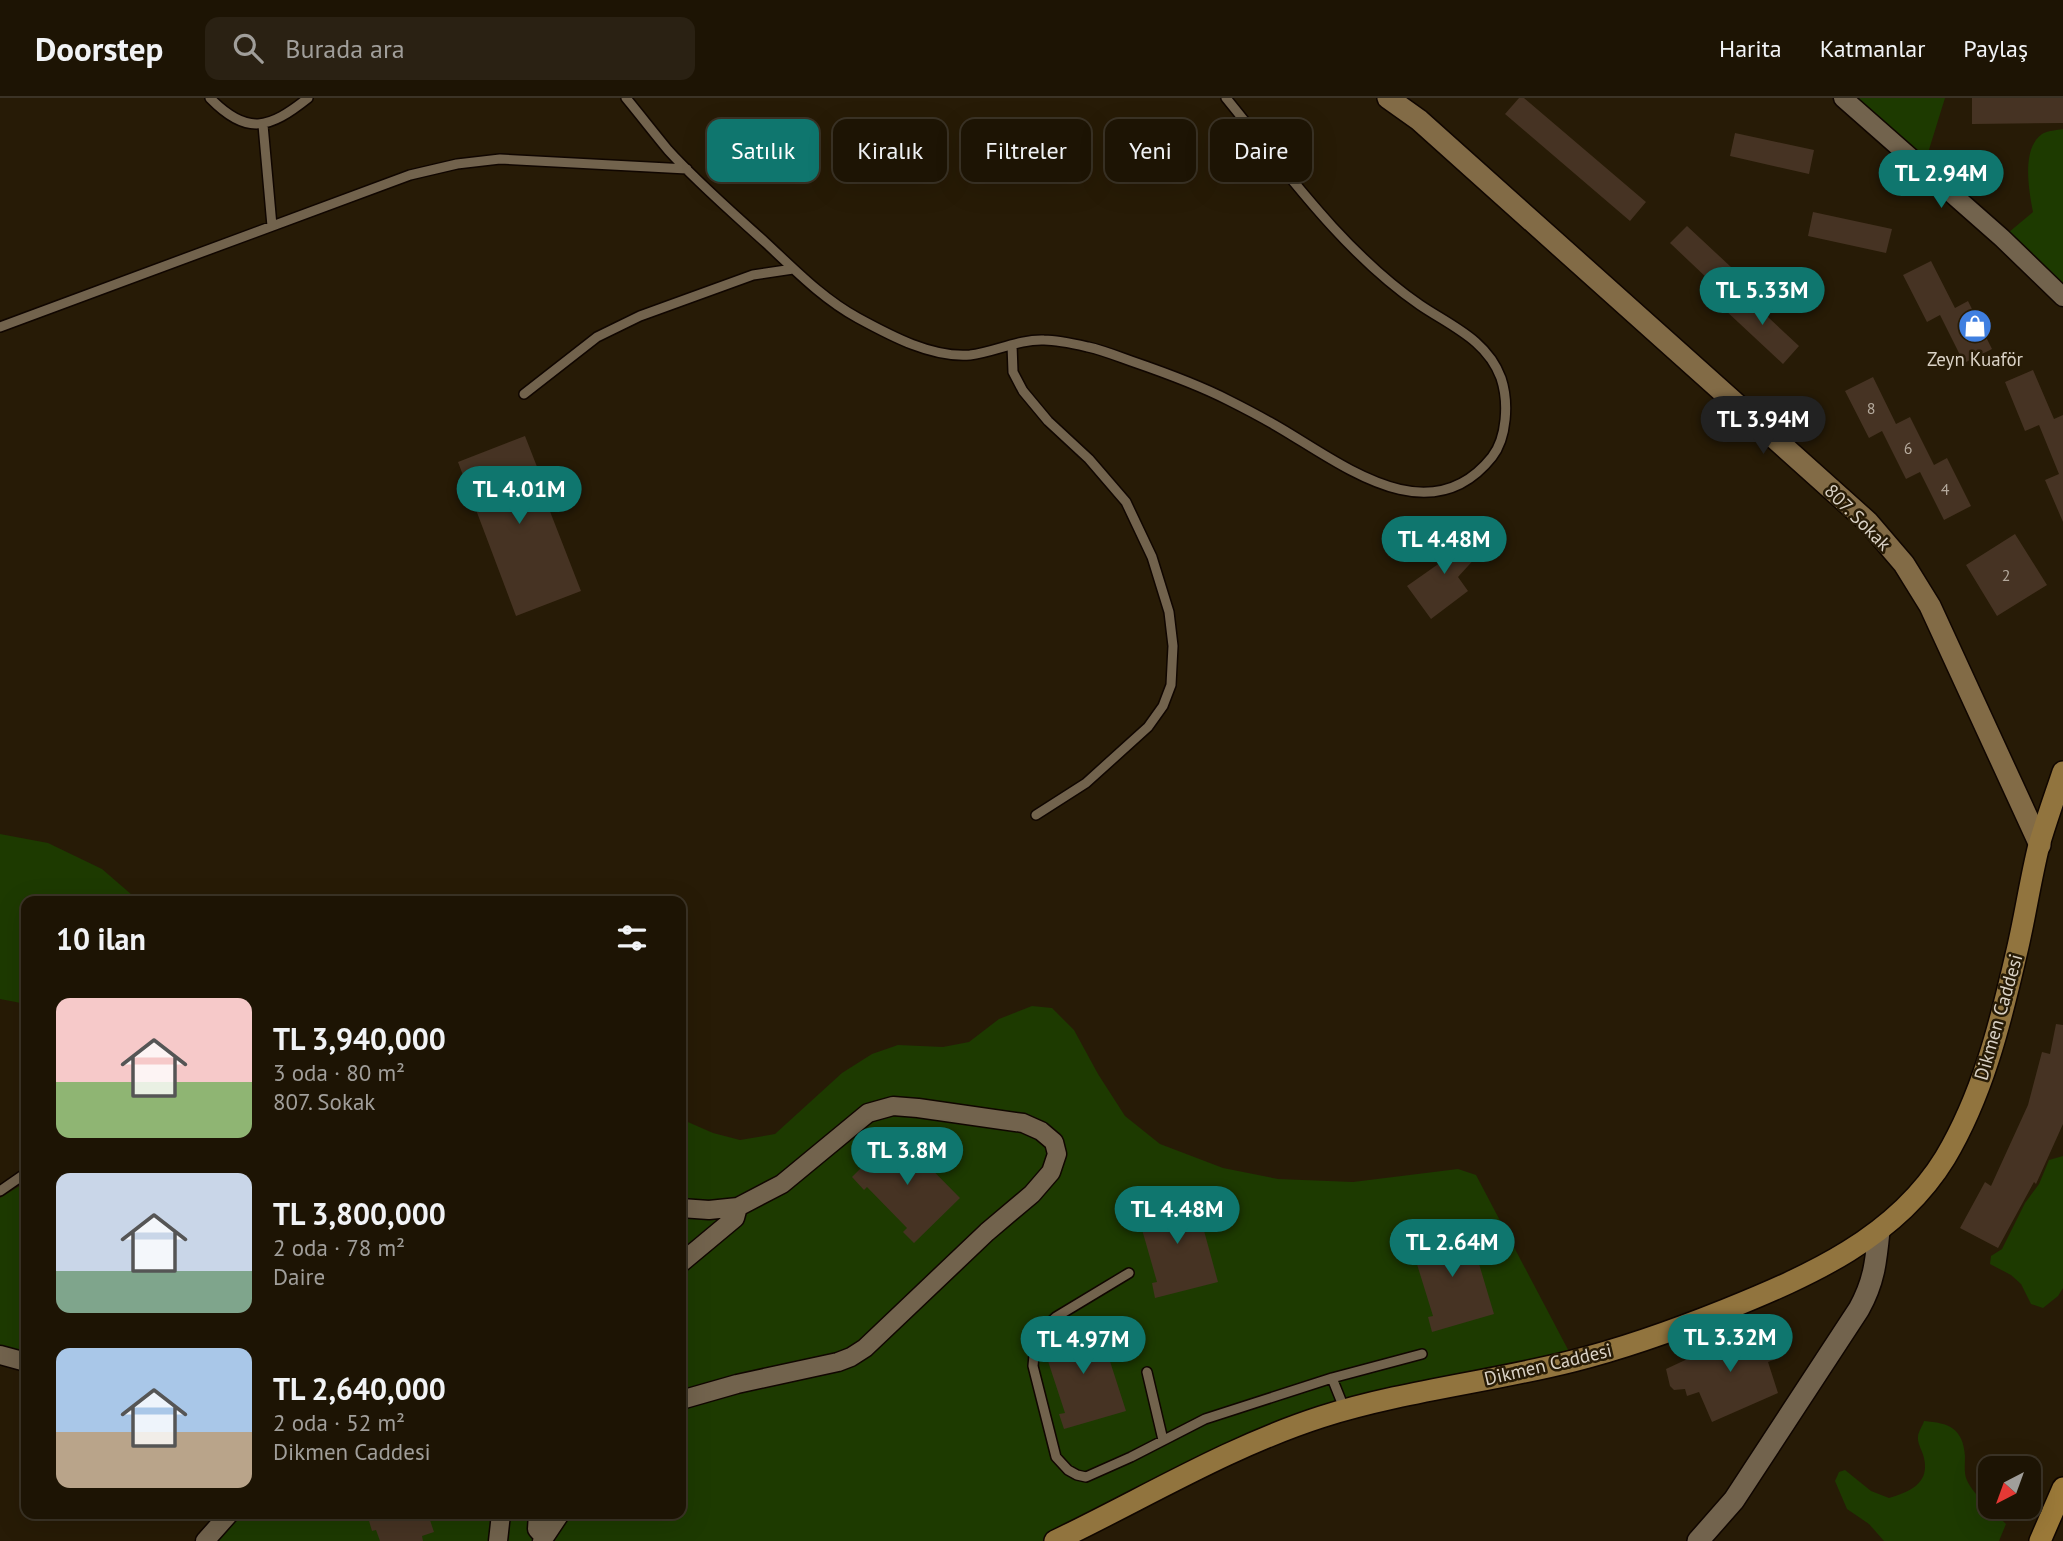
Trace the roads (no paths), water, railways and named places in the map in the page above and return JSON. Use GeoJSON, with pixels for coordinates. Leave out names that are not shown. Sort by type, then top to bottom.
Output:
{"type":"FeatureCollection","features":[{"type":"Feature","properties":{"kind":"highway"},"geometry":{"type":"LineString","coordinates":[[2040,1541],[2063,1488]]}},
{"type":"Feature","properties":{"kind":"main road","name":"807. Sokak"},"geometry":{"type":"LineString","coordinates":[[1388,98],[1419,120],[1868,522],[1904,564],[1930,606],[2039,845]]}},
{"type":"Feature","properties":{"kind":"main road","name":"Dikmen Caddesi"},"geometry":{"type":"LineString","coordinates":[[1055,1541],[1230,1453],[1319,1418],[1345,1410],[1574,1361],[1681,1328],[1826,1266],[1879,1231],[1921,1192],[1943,1161],[1965,1122],[1984,1075],[2016,956],[2039,845],[2063,772]]}},
{"type":"Feature","properties":{"kind":"street"},"geometry":{"type":"LineString","coordinates":[[1402,98],[1419,120]]}},
{"type":"Feature","properties":{"kind":"street"},"geometry":{"type":"LineString","coordinates":[[1843,98],[2002,238],[2063,297]]}},
{"type":"Feature","properties":{"kind":"street"},"geometry":{"type":"LineString","coordinates":[[686,1208],[709,1210],[738,1207],[782,1184],[868,1112],[893,1106],[1023,1123],[1041,1131],[1054,1142],[1057,1154],[1051,1172],[1032,1194],[987,1232],[865,1349],[838,1362],[737,1384],[686,1399]]}},
{"type":"Feature","properties":{"kind":"street"},"geometry":{"type":"LineString","coordinates":[[686,1259],[735,1218],[738,1207]]}},
{"type":"Feature","properties":{"kind":"street"},"geometry":{"type":"LineString","coordinates":[[1698,1541],[1734,1500],[1869,1291],[1876,1269],[1879,1231]]}},
{"type":"Feature","properties":{"kind":"street"},"geometry":{"type":"LineString","coordinates":[[0,1355],[21,1361]]}},
{"type":"Feature","properties":{"kind":"street"},"geometry":{"type":"LineString","coordinates":[[205,1541],[225,1519]]}},
{"type":"Feature","properties":{"kind":"street"},"geometry":{"type":"LineString","coordinates":[[498,1541],[500,1519]]}},
{"type":"Feature","properties":{"kind":"street"},"geometry":{"type":"LineString","coordinates":[[538,1519],[537,1530],[543,1539],[557,1519]]}},
{"type":"Feature","properties":{"kind":"lane"},"geometry":{"type":"LineString","coordinates":[[210,98],[224,113],[244,123],[263,125],[289,113],[308,98]]}},
{"type":"Feature","properties":{"kind":"lane"},"geometry":{"type":"LineString","coordinates":[[626,98],[668,150],[812,287],[855,317],[897,338],[935,352],[969,355],[1042,340],[1089,347],[1154,369],[1225,398],[1342,467],[1389,487],[1423,493],[1454,488],[1479,473],[1499,448],[1506,410],[1501,379],[1486,351],[1461,330],[1392,285],[1339,233],[1226,98]]}},
{"type":"Feature","properties":{"kind":"lane"},"geometry":{"type":"LineString","coordinates":[[263,125],[272,226]]}},
{"type":"Feature","properties":{"kind":"lane"},"geometry":{"type":"LineString","coordinates":[[0,327],[410,176],[457,164],[500,159],[687,169]]}},
{"type":"Feature","properties":{"kind":"lane"},"geometry":{"type":"LineString","coordinates":[[524,394],[597,337],[640,316],[753,275],[793,269]]}},
{"type":"Feature","properties":{"kind":"lane"},"geometry":{"type":"LineString","coordinates":[[1012,345],[1013,372],[1023,391],[1048,421],[1089,459],[1126,502],[1152,557],[1169,612],[1173,646],[1171,685],[1163,706],[1149,727],[1086,783],[1036,815]]}},
{"type":"Feature","properties":{"kind":"lane"},"geometry":{"type":"LineString","coordinates":[[0,1191],[21,1176]]}},
{"type":"Feature","properties":{"kind":"lane"},"geometry":{"type":"LineString","coordinates":[[1129,1273],[1049,1322],[1035,1344],[1033,1366],[1056,1457],[1068,1471],[1086,1477],[1205,1419],[1332,1378],[1422,1354]]}},
{"type":"Feature","properties":{"kind":"lane"},"geometry":{"type":"LineString","coordinates":[[1147,1372],[1163,1440]]}},
{"type":"Feature","properties":{"kind":"lane"},"geometry":{"type":"LineString","coordinates":[[1332,1378],[1345,1410]]}},
{"type":"Feature","properties":{"kind":"place","name":"Zeyn Kuaför"},"geometry":{"type":"Point","coordinates":[1975,326]}}]}
